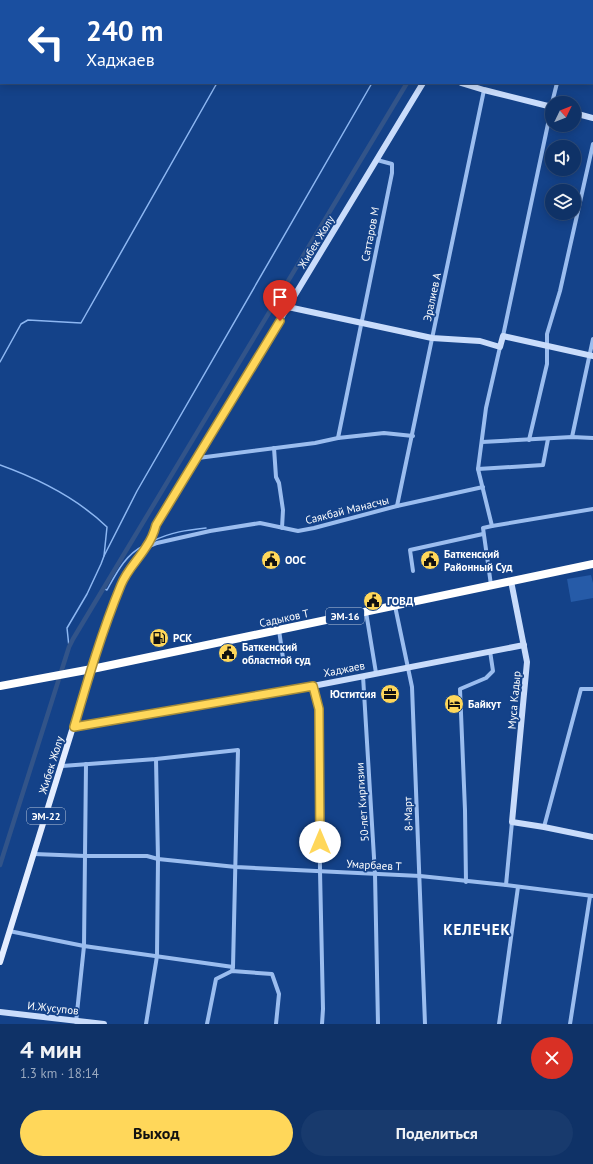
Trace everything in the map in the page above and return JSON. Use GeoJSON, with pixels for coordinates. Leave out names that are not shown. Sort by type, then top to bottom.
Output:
{"type":"FeatureCollection","features":[{"type":"Feature","properties":{"kind":"highway","name":"Садыков Т"},"geometry":{"type":"LineString","coordinates":[[94,669],[593,564]]}},
{"type":"Feature","properties":{"kind":"highway","name":"ЭМ-16"},"geometry":{"type":"LineString","coordinates":[[0,686],[94,669]]}},
{"type":"Feature","properties":{"kind":"main road","name":"Жибек Жолу"},"geometry":{"type":"LineString","coordinates":[[0,962],[74,727],[94,669]]}},
{"type":"Feature","properties":{"kind":"street","name":"Жибек Жолу"},"geometry":{"type":"LineString","coordinates":[[94,669],[121,584],[132,564],[145,548],[156,525],[198,458],[422,84]]}},
{"type":"Feature","properties":{"kind":"street"},"geometry":{"type":"LineString","coordinates":[[464,84],[484,90],[545,103]]}},
{"type":"Feature","properties":{"kind":"street"},"geometry":{"type":"LineString","coordinates":[[554,96],[557,84]]}},
{"type":"Feature","properties":{"kind":"street","name":"Эралиев А"},"geometry":{"type":"LineString","coordinates":[[397,506],[413,436],[484,90]]}},
{"type":"Feature","properties":{"kind":"street"},"geometry":{"type":"LineString","coordinates":[[581,115],[593,118]]}},
{"type":"Feature","properties":{"kind":"street"},"geometry":{"type":"LineString","coordinates":[[492,526],[478,469],[486,408],[546,132]]}},
{"type":"Feature","properties":{"kind":"street"},"geometry":{"type":"LineString","coordinates":[[529,440],[547,364],[547,334],[560,291],[593,144]]}},
{"type":"Feature","properties":{"kind":"street","name":"Саттаров М"},"geometry":{"type":"LineString","coordinates":[[338,438],[392,173],[392,164],[377,160]]}},
{"type":"Feature","properties":{"kind":"street"},"geometry":{"type":"LineString","coordinates":[[288,308],[432,338],[480,341],[500,347]]}},
{"type":"Feature","properties":{"kind":"street"},"geometry":{"type":"LineString","coordinates":[[502,336],[591,356]]}},
{"type":"Feature","properties":{"kind":"street"},"geometry":{"type":"LineString","coordinates":[[572,437],[591,356],[593,339]]}},
{"type":"Feature","properties":{"kind":"street"},"geometry":{"type":"LineString","coordinates":[[198,458],[384,433],[413,436]]}},
{"type":"Feature","properties":{"kind":"street"},"geometry":{"type":"LineString","coordinates":[[482,442],[572,437],[593,438]]}},
{"type":"Feature","properties":{"kind":"street"},"geometry":{"type":"LineString","coordinates":[[478,469],[543,465],[548,438]]}},
{"type":"Feature","properties":{"kind":"street"},"geometry":{"type":"LineString","coordinates":[[274,448],[276,477],[279,483],[283,510],[282,528]]}},
{"type":"Feature","properties":{"kind":"street","name":"Саякбай Манасчы"},"geometry":{"type":"LineString","coordinates":[[145,548],[157,543],[210,531],[260,523],[298,531],[397,506],[483,487]]}},
{"type":"Feature","properties":{"kind":"street"},"geometry":{"type":"LineString","coordinates":[[491,585],[483,528],[593,509]]}},
{"type":"Feature","properties":{"kind":"street"},"geometry":{"type":"LineString","coordinates":[[413,571],[410,550],[484,534]]}},
{"type":"Feature","properties":{"kind":"street","name":"Муса Кадыр"},"geometry":{"type":"LineString","coordinates":[[511,581],[527,662],[512,822]]}},
{"type":"Feature","properties":{"kind":"street","name":"8-Март"},"geometry":{"type":"LineString","coordinates":[[395,605],[412,687],[426,1024]]}},
{"type":"Feature","properties":{"kind":"street"},"geometry":{"type":"LineString","coordinates":[[366,611],[376,673]]}},
{"type":"Feature","properties":{"kind":"street"},"geometry":{"type":"LineString","coordinates":[[279,630],[282,658]]}},
{"type":"Feature","properties":{"kind":"street","name":"Хаджаев"},"geometry":{"type":"LineString","coordinates":[[74,727],[313,686],[524,645]]}},
{"type":"Feature","properties":{"kind":"street"},"geometry":{"type":"LineString","coordinates":[[466,882],[465,810],[460,689],[486,678],[493,671],[490,651]]}},
{"type":"Feature","properties":{"kind":"street","name":"50-лет Киргизии"},"geometry":{"type":"LineString","coordinates":[[362,676],[375,874],[378,1024]]}},
{"type":"Feature","properties":{"kind":"street"},"geometry":{"type":"LineString","coordinates":[[313,686],[319,709],[322,1024]]}},
{"type":"Feature","properties":{"kind":"street"},"geometry":{"type":"LineString","coordinates":[[544,827],[581,689],[593,689]]}},
{"type":"Feature","properties":{"kind":"street"},"geometry":{"type":"LineString","coordinates":[[62,766],[156,759],[238,750],[233,969]]}},
{"type":"Feature","properties":{"kind":"street"},"geometry":{"type":"LineString","coordinates":[[146,1024],[157,956],[158,859],[156,759]]}},
{"type":"Feature","properties":{"kind":"street"},"geometry":{"type":"LineString","coordinates":[[80,1022],[84,946],[86,764]]}},
{"type":"Feature","properties":{"kind":"street"},"geometry":{"type":"LineString","coordinates":[[506,885],[512,822],[593,837]]}},
{"type":"Feature","properties":{"kind":"street","name":"Умарбаев Т"},"geometry":{"type":"LineString","coordinates":[[34,854],[147,856],[158,859],[236,867],[420,876],[591,896]]}},
{"type":"Feature","properties":{"kind":"street"},"geometry":{"type":"LineString","coordinates":[[499,1024],[518,887]]}},
{"type":"Feature","properties":{"kind":"street"},"geometry":{"type":"LineString","coordinates":[[570,1024],[591,896]]}},
{"type":"Feature","properties":{"kind":"street"},"geometry":{"type":"LineString","coordinates":[[9,931],[84,946],[272,974],[279,994],[276,1024]]}},
{"type":"Feature","properties":{"kind":"street"},"geometry":{"type":"LineString","coordinates":[[207,1024],[216,979],[233,969]]}},
{"type":"Feature","properties":{"kind":"street","name":"И.Жусупов"},"geometry":{"type":"LineString","coordinates":[[0,1012],[104,1024]]}},
{"type":"Feature","properties":{"kind":"shaded area"},"geometry":{"type":"Polygon","coordinates":[[[591,575],[593,583],[593,598],[571,602],[567,579],[591,575]]]}},
{"type":"Feature","properties":{"kind":"waterway"},"geometry":{"type":"LineString","coordinates":[[0,362],[21,324],[28,320],[81,323],[216,84]]}},
{"type":"Feature","properties":{"kind":"waterway"},"geometry":{"type":"LineString","coordinates":[[104,556],[137,491],[371,84]]}},
{"type":"Feature","properties":{"kind":"waterway"},"geometry":{"type":"LineString","coordinates":[[0,865],[69,647],[73,639],[406,84]]}},
{"type":"Feature","properties":{"kind":"waterway"},"geometry":{"type":"LineString","coordinates":[[0,465],[57,490],[83,507],[107,527],[104,556],[101,564],[87,594],[67,628],[69,647]]}},
{"type":"Feature","properties":{"kind":"waterway"},"geometry":{"type":"LineString","coordinates":[[153,541],[166,535],[206,528]]}},
{"type":"Feature","properties":{"kind":"waterway"},"geometry":{"type":"LineString","coordinates":[[103,588],[107,590],[126,560],[131,554],[143,546]]}},
{"type":"Feature","properties":{"kind":"place","name":"ООС"},"geometry":{"type":"Point","coordinates":[271,560]}},
{"type":"Feature","properties":{"kind":"place","name":"Баткенский Районный Суд"},"geometry":{"type":"Point","coordinates":[430,560]}},
{"type":"Feature","properties":{"kind":"place","name":"ГОВД"},"geometry":{"type":"Point","coordinates":[373,601]}},
{"type":"Feature","properties":{"kind":"place","name":"РСК"},"geometry":{"type":"Point","coordinates":[159,638]}},
{"type":"Feature","properties":{"kind":"place","name":"Баткенский областной суд"},"geometry":{"type":"Point","coordinates":[228,653]}},
{"type":"Feature","properties":{"kind":"place","name":"Юститсия"},"geometry":{"type":"Point","coordinates":[390,694]}},
{"type":"Feature","properties":{"kind":"place","name":"Байкут"},"geometry":{"type":"Point","coordinates":[454,704]}},
{"type":"Feature","properties":{"kind":"district","name":"КЕЛЕЧЕК"},"geometry":{"type":"Point","coordinates":[477,930]}},
{"type":"Feature","properties":{"kind":"route"},"geometry":{"type":"LineString","coordinates":[[280,321],[156,525],[145,548],[132,564],[121,584],[91,669],[74,727],[313,686],[319,709],[320,842]]}}]}
